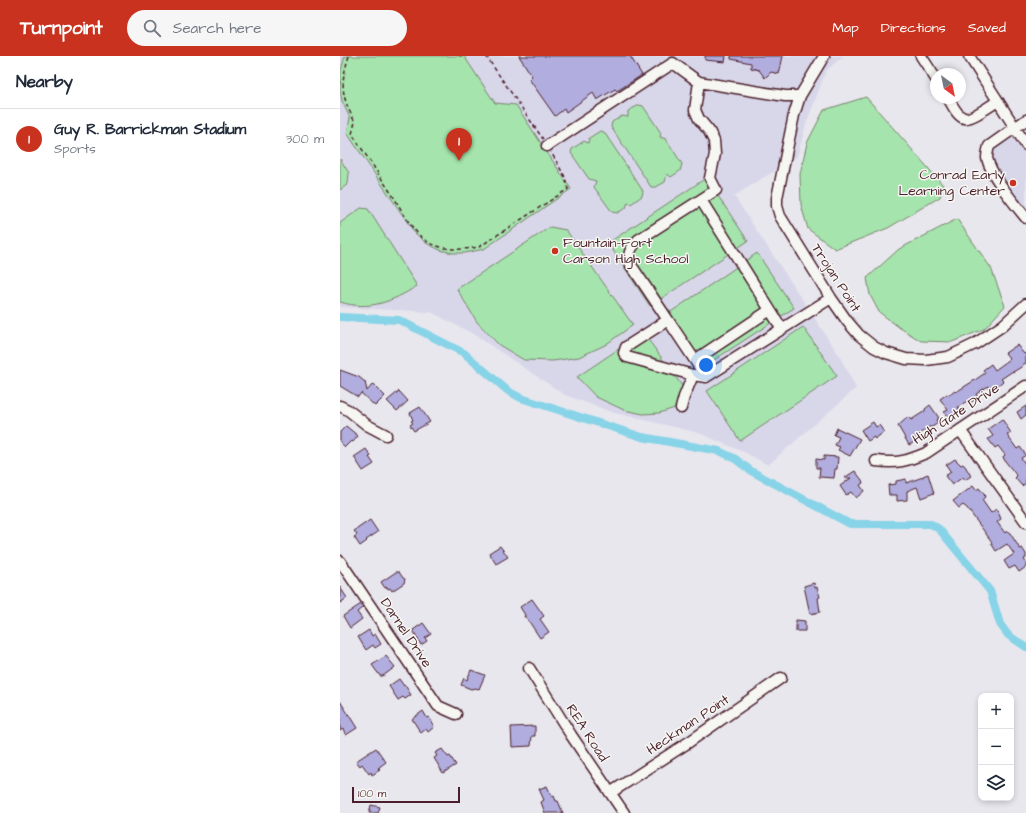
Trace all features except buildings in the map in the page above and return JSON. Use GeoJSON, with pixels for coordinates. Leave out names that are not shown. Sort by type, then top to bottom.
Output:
{"type":"FeatureCollection","features":[{"type":"Feature","properties":{"kind":"street","name":"Trojan Point"},"geometry":{"type":"LineString","coordinates":[[824,56],[800,96],[794,116],[777,198],[777,206],[780,216],[847,322],[859,335],[874,347],[886,353],[906,358],[926,360],[948,356],[975,344],[1002,326],[1026,304]]}},
{"type":"Feature","properties":{"kind":"street"},"geometry":{"type":"LineString","coordinates":[[921,56],[930,70]]}},
{"type":"Feature","properties":{"kind":"street"},"geometry":{"type":"LineString","coordinates":[[969,56],[1026,144]]}},
{"type":"Feature","properties":{"kind":"street"},"geometry":{"type":"LineString","coordinates":[[547,146],[673,64],[699,82],[785,96],[800,96]]}},
{"type":"Feature","properties":{"kind":"street"},"geometry":{"type":"LineString","coordinates":[[699,82],[694,110],[714,141],[715,154],[710,178],[716,190],[638,240],[631,247],[628,256],[631,265],[706,377]]}},
{"type":"Feature","properties":{"kind":"street"},"geometry":{"type":"LineString","coordinates":[[952,104],[959,115],[963,118],[970,118],[998,101]]}},
{"type":"Feature","properties":{"kind":"street"},"geometry":{"type":"LineString","coordinates":[[1026,120],[989,146],[987,157],[990,167],[1011,199],[1026,218]]}},
{"type":"Feature","properties":{"kind":"street"},"geometry":{"type":"LineString","coordinates":[[701,200],[782,329]]}},
{"type":"Feature","properties":{"kind":"street"},"geometry":{"type":"LineString","coordinates":[[668,320],[626,347],[624,353],[626,357],[693,375],[706,377],[831,298]]}},
{"type":"Feature","properties":{"kind":"street"},"geometry":{"type":"LineString","coordinates":[[695,360],[770,310]]}},
{"type":"Feature","properties":{"kind":"street"},"geometry":{"type":"LineString","coordinates":[[681,408],[693,375]]}},
{"type":"Feature","properties":{"kind":"street","name":"High Gate Drive"},"geometry":{"type":"LineString","coordinates":[[876,461],[889,463],[908,460],[926,453],[1026,386]]}},
{"type":"Feature","properties":{"kind":"street"},"geometry":{"type":"LineString","coordinates":[[340,406],[386,435]]}},
{"type":"Feature","properties":{"kind":"street"},"geometry":{"type":"LineString","coordinates":[[960,430],[1026,522]]}},
{"type":"Feature","properties":{"kind":"street","name":"Darnel Drive"},"geometry":{"type":"LineString","coordinates":[[341,563],[438,706],[456,714]]}},
{"type":"Feature","properties":{"kind":"street","name":"REA Road"},"geometry":{"type":"LineString","coordinates":[[529,668],[571,735],[624,813]]}},
{"type":"Feature","properties":{"kind":"street","name":"Heckman Point"},"geometry":{"type":"LineString","coordinates":[[610,793],[781,678]]}},
{"type":"Feature","properties":{"kind":"path"},"geometry":{"type":"LineString","coordinates":[[349,56],[344,67],[341,81],[344,100],[355,122],[352,134],[418,234],[429,242],[440,247],[453,250],[465,250],[479,247],[568,189],[565,176],[547,146],[486,56]]}},
{"type":"Feature","properties":{"kind":"shaded area","name":"Fountain-Fort Carson High School"},"geometry":{"type":"Polygon","coordinates":[[[340,56],[843,56],[826,71],[806,124],[797,157],[734,196],[840,357],[856,388],[768,465],[746,453],[699,433],[611,412],[565,395],[475,335],[431,312],[340,307],[340,56]]]}},
{"type":"Feature","properties":{"kind":"shaded area","name":"Conrad Early Learning Center"},"geometry":{"type":"Polygon","coordinates":[[[1026,120],[1026,218],[990,167],[989,146],[1026,120]]]}},
{"type":"Feature","properties":{"kind":"green space"},"geometry":{"type":"Polygon","coordinates":[[[345,56],[464,56],[495,103],[516,105],[571,189],[484,249],[465,253],[453,253],[440,250],[426,243],[414,232],[347,133],[350,118],[342,101],[340,90],[341,70],[345,56]]]}},
{"type":"Feature","properties":{"kind":"green space"},"geometry":{"type":"Polygon","coordinates":[[[866,97],[943,185],[940,197],[888,228],[835,249],[808,229],[801,205],[800,174],[807,143],[824,110],[866,97]]]}},
{"type":"Feature","properties":{"kind":"green space"},"geometry":{"type":"Polygon","coordinates":[[[639,105],[643,106],[661,133],[660,137],[666,139],[682,164],[680,171],[671,177],[667,174],[665,182],[656,187],[651,187],[611,127],[612,122],[622,116],[628,117],[628,111],[639,105]]]}},
{"type":"Feature","properties":{"kind":"green space"},"geometry":{"type":"Polygon","coordinates":[[[600,131],[604,132],[643,191],[642,196],[631,204],[628,202],[626,208],[617,213],[612,212],[594,187],[596,181],[589,179],[571,153],[572,149],[584,141],[588,143],[589,138],[600,131]]]}},
{"type":"Feature","properties":{"kind":"green space"},"geometry":{"type":"Polygon","coordinates":[[[340,159],[349,173],[348,184],[340,190],[340,159]]]}},
{"type":"Feature","properties":{"kind":"green space"},"geometry":{"type":"Polygon","coordinates":[[[706,178],[748,241],[650,306],[608,243],[706,178]]]}},
{"type":"Feature","properties":{"kind":"green space"},"geometry":{"type":"Polygon","coordinates":[[[361,208],[368,209],[417,286],[398,297],[380,303],[361,306],[340,302],[340,223],[361,208]]]}},
{"type":"Feature","properties":{"kind":"green space"},"geometry":{"type":"Polygon","coordinates":[[[957,219],[991,268],[1005,306],[984,329],[952,342],[921,341],[900,328],[879,312],[870,295],[867,278],[899,249],[957,219]]]}},
{"type":"Feature","properties":{"kind":"green space"},"geometry":{"type":"Polygon","coordinates":[[[550,227],[566,230],[633,325],[605,345],[579,357],[553,361],[524,360],[499,345],[477,322],[457,289],[550,227]]]}},
{"type":"Feature","properties":{"kind":"green space"},"geometry":{"type":"Polygon","coordinates":[[[757,253],[794,308],[697,371],[662,318],[757,253]]]}},
{"type":"Feature","properties":{"kind":"green space"},"geometry":{"type":"Polygon","coordinates":[[[803,327],[837,376],[740,441],[707,391],[803,327]]]}},
{"type":"Feature","properties":{"kind":"green space"},"geometry":{"type":"Polygon","coordinates":[[[638,336],[647,338],[691,398],[675,408],[659,413],[643,414],[624,410],[596,397],[577,377],[638,336]]]}},
{"type":"Feature","properties":{"kind":"waterway"},"geometry":{"type":"LineString","coordinates":[[340,317],[399,320],[464,353],[508,391],[521,398],[642,437],[719,451],[734,458],[751,471],[850,524],[931,524],[939,529],[990,591],[1000,624],[1008,635],[1026,647]]}},
{"type":"Feature","properties":{"kind":"place","name":"Guy R. Barrickman Stadium"},"geometry":{"type":"Point","coordinates":[459,161]}},
{"type":"Feature","properties":{"kind":"place","name":"Conrad Early Learning Center"},"geometry":{"type":"Point","coordinates":[1013,183]}},
{"type":"Feature","properties":{"kind":"place","name":"Fountain-Fort Carson High School"},"geometry":{"type":"Point","coordinates":[555,251]}}]}
